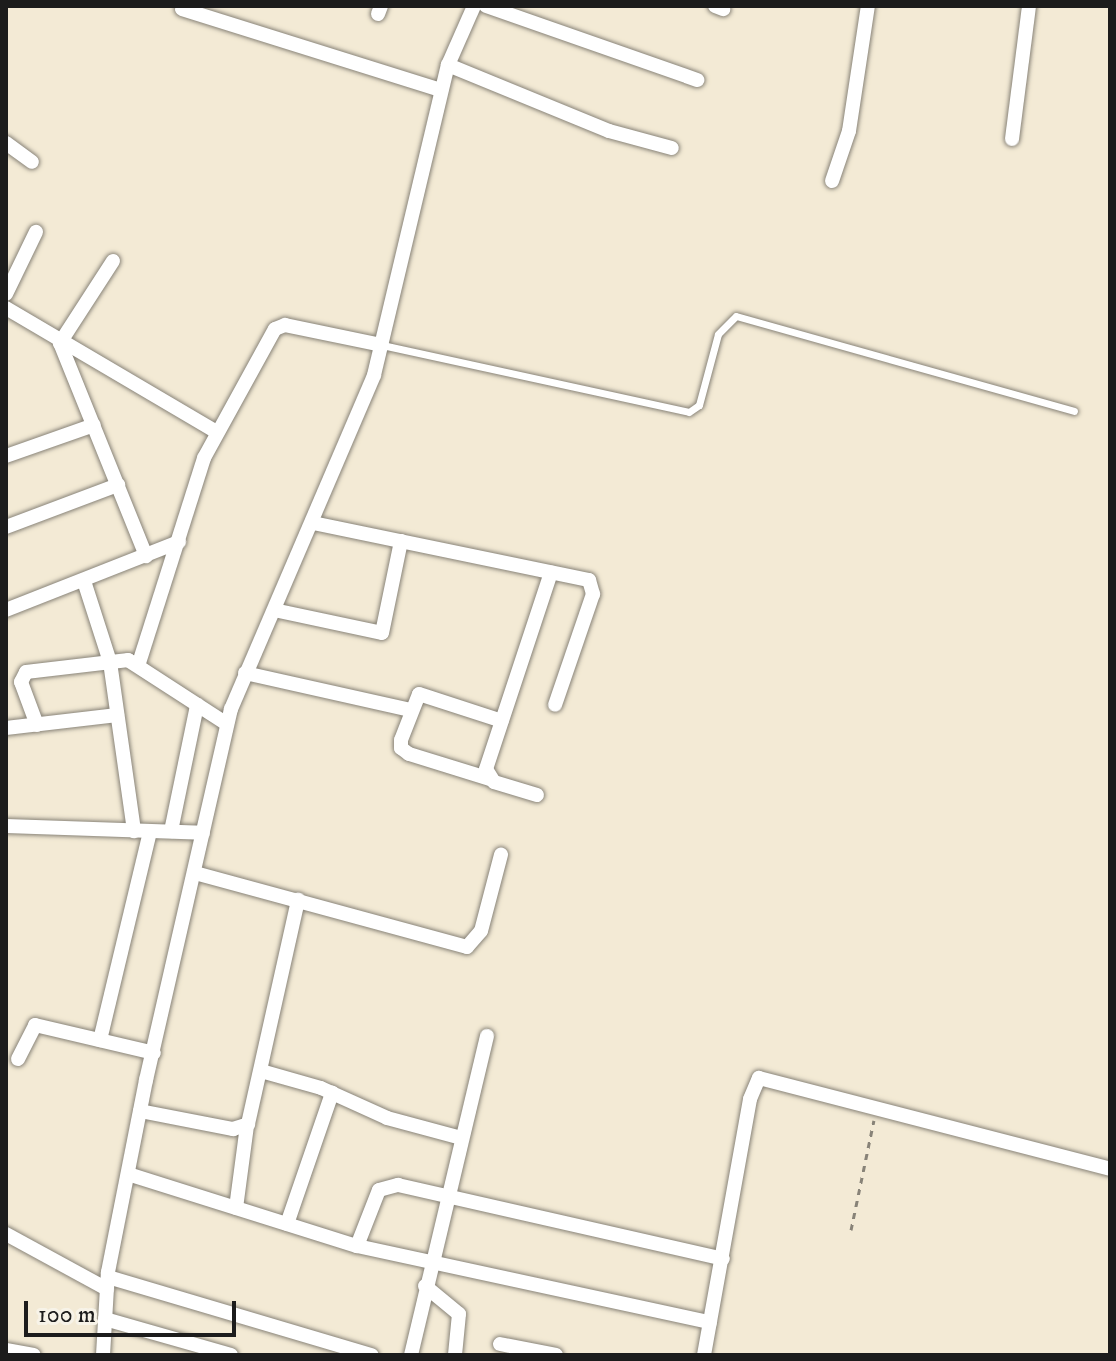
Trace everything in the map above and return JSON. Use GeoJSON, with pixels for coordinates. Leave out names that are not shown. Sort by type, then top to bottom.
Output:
{"type":"FeatureCollection","features":[{"type":"Feature","properties":{"kind":"street"},"geometry":{"type":"LineString","coordinates":[[103,1355],[107,1283],[140,1111],[227,724],[245,673],[313,523],[382,345],[441,90],[448,65],[474,6]]}},
{"type":"Feature","properties":{"kind":"street"},"geometry":{"type":"LineString","coordinates":[[486,6],[697,80]]}},
{"type":"Feature","properties":{"kind":"street"},"geometry":{"type":"LineString","coordinates":[[832,181],[849,131],[868,6]]}},
{"type":"Feature","properties":{"kind":"street"},"geometry":{"type":"LineString","coordinates":[[1012,139],[1029,6]]}},
{"type":"Feature","properties":{"kind":"street"},"geometry":{"type":"LineString","coordinates":[[182,9],[441,90]]}},
{"type":"Feature","properties":{"kind":"street"},"geometry":{"type":"LineString","coordinates":[[448,65],[609,131],[672,148]]}},
{"type":"Feature","properties":{"kind":"street"},"geometry":{"type":"LineString","coordinates":[[6,143],[32,162]]}},
{"type":"Feature","properties":{"kind":"street"},"geometry":{"type":"LineString","coordinates":[[6,294],[36,232]]}},
{"type":"Feature","properties":{"kind":"street"},"geometry":{"type":"LineString","coordinates":[[60,343],[113,261]]}},
{"type":"Feature","properties":{"kind":"street"},"geometry":{"type":"LineString","coordinates":[[6,308],[60,343],[215,431]]}},
{"type":"Feature","properties":{"kind":"street"},"geometry":{"type":"LineString","coordinates":[[139,663],[215,431],[278,326],[382,345]]}},
{"type":"Feature","properties":{"kind":"street"},"geometry":{"type":"LineString","coordinates":[[60,343],[146,556]]}},
{"type":"Feature","properties":{"kind":"street"},"geometry":{"type":"LineString","coordinates":[[6,456],[94,425]]}},
{"type":"Feature","properties":{"kind":"street"},"geometry":{"type":"LineString","coordinates":[[6,527],[118,485]]}},
{"type":"Feature","properties":{"kind":"street"},"geometry":{"type":"LineString","coordinates":[[313,523],[589,580],[594,589],[555,705]]}},
{"type":"Feature","properties":{"kind":"street"},"geometry":{"type":"LineString","coordinates":[[274,610],[382,633],[401,541]]}},
{"type":"Feature","properties":{"kind":"street"},"geometry":{"type":"LineString","coordinates":[[6,610],[179,542]]}},
{"type":"Feature","properties":{"kind":"street"},"geometry":{"type":"LineString","coordinates":[[490,779],[486,769],[551,572]]}},
{"type":"Feature","properties":{"kind":"street"},"geometry":{"type":"LineString","coordinates":[[84,581],[110,662],[134,831]]}},
{"type":"Feature","properties":{"kind":"street"},"geometry":{"type":"LineString","coordinates":[[37,725],[21,682],[26,672],[110,662],[139,663],[227,724]]}},
{"type":"Feature","properties":{"kind":"street"},"geometry":{"type":"LineString","coordinates":[[245,673],[410,710]]}},
{"type":"Feature","properties":{"kind":"street"},"geometry":{"type":"LineString","coordinates":[[502,721],[424,694],[415,697],[400,743],[404,752],[537,795]]}},
{"type":"Feature","properties":{"kind":"street"},"geometry":{"type":"LineString","coordinates":[[171,831],[197,705]]}},
{"type":"Feature","properties":{"kind":"street"},"geometry":{"type":"LineString","coordinates":[[6,728],[117,715]]}},
{"type":"Feature","properties":{"kind":"street"},"geometry":{"type":"LineString","coordinates":[[6,826],[203,833]]}},
{"type":"Feature","properties":{"kind":"street"},"geometry":{"type":"LineString","coordinates":[[100,1040],[150,832]]}},
{"type":"Feature","properties":{"kind":"street"},"geometry":{"type":"LineString","coordinates":[[195,873],[467,947],[481,931],[501,855]]}},
{"type":"Feature","properties":{"kind":"street"},"geometry":{"type":"LineString","coordinates":[[236,1208],[247,1126],[298,900]]}},
{"type":"Feature","properties":{"kind":"street"},"geometry":{"type":"LineString","coordinates":[[18,1059],[35,1025],[154,1053]]}},
{"type":"Feature","properties":{"kind":"street"},"geometry":{"type":"LineString","coordinates":[[411,1355],[487,1036]]}},
{"type":"Feature","properties":{"kind":"street"},"geometry":{"type":"LineString","coordinates":[[261,1071],[332,1093],[387,1118],[461,1138]]}},
{"type":"Feature","properties":{"kind":"street"},"geometry":{"type":"LineString","coordinates":[[704,1355],[756,1080],[769,1078],[876,1110],[1110,1169]]}},
{"type":"Feature","properties":{"kind":"street"},"geometry":{"type":"LineString","coordinates":[[287,1224],[332,1093]]}},
{"type":"Feature","properties":{"kind":"street"},"geometry":{"type":"LineString","coordinates":[[140,1111],[233,1129],[247,1126]]}},
{"type":"Feature","properties":{"kind":"street"},"geometry":{"type":"LineString","coordinates":[[128,1174],[357,1246],[710,1322]]}},
{"type":"Feature","properties":{"kind":"street"},"geometry":{"type":"LineString","coordinates":[[357,1246],[383,1187],[398,1185],[723,1259]]}},
{"type":"Feature","properties":{"kind":"street"},"geometry":{"type":"LineString","coordinates":[[6,1234],[107,1283],[372,1355]]}},
{"type":"Feature","properties":{"kind":"street"},"geometry":{"type":"LineString","coordinates":[[425,1286],[459,1314],[455,1355]]}},
{"type":"Feature","properties":{"kind":"street"},"geometry":{"type":"LineString","coordinates":[[105,1319],[222,1354]]}},
{"type":"Feature","properties":{"kind":"street"},"geometry":{"type":"LineString","coordinates":[[500,1344],[556,1355]]}},
{"type":"Feature","properties":{"kind":"street"},"geometry":{"type":"LineString","coordinates":[[6,1350],[34,1355]]}},
{"type":"Feature","properties":{"kind":"lane"},"geometry":{"type":"LineString","coordinates":[[382,345],[689,412],[699,405],[718,334],[736,316],[1074,411]]}},
{"type":"Feature","properties":{"kind":"path"},"geometry":{"type":"LineString","coordinates":[[851,1230],[876,1110]]}}]}
